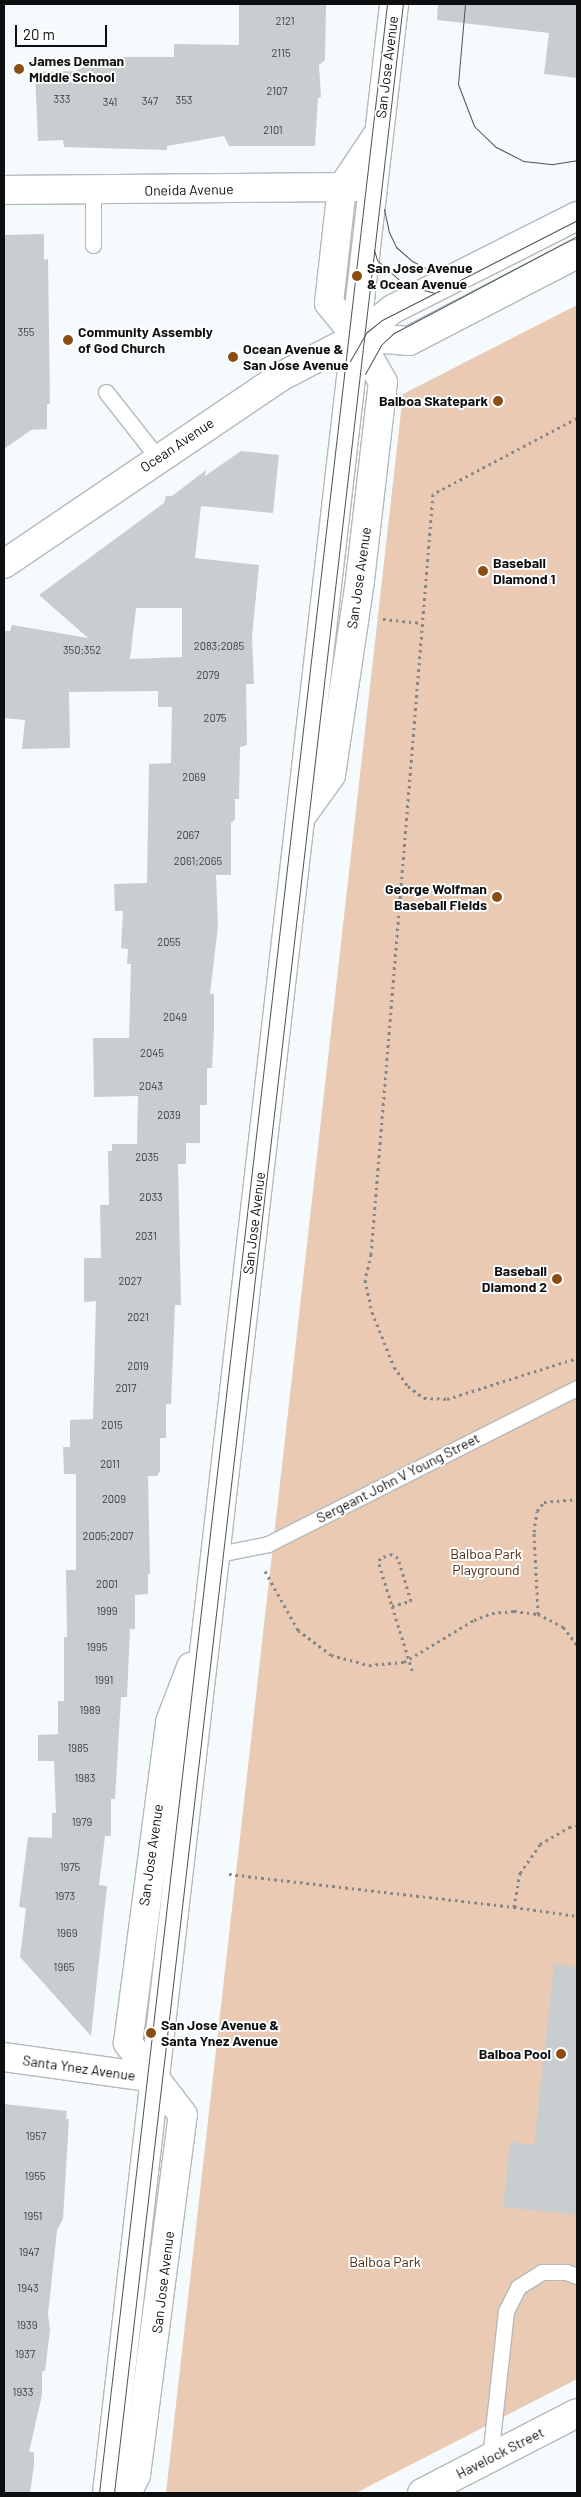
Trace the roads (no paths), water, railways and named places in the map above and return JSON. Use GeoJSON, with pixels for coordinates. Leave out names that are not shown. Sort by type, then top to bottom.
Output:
{"type":"FeatureCollection","features":[{"type":"Feature","properties":{"kind":"main road","name":"San Jose Avenue"},"geometry":{"type":"LineString","coordinates":[[357,337],[394,4]]}},
{"type":"Feature","properties":{"kind":"main road","name":"San Jose Avenue"},"geometry":{"type":"LineString","coordinates":[[107,2493],[214,1555],[302,816],[331,775],[360,580],[383,382],[357,337],[329,304],[342,188],[380,131]]}},
{"type":"Feature","properties":{"kind":"main road","name":"Oneida Avenue"},"geometry":{"type":"LineString","coordinates":[[4,190],[93,192],[373,187]]}},
{"type":"Feature","properties":{"kind":"main road","name":"Ocean Avenue"},"geometry":{"type":"LineString","coordinates":[[4,564],[280,377],[357,337],[394,309],[577,216]]}},
{"type":"Feature","properties":{"kind":"main road"},"geometry":{"type":"LineString","coordinates":[[357,337],[409,341],[577,254]]}},
{"type":"Feature","properties":{"kind":"main road","name":"Santa Ynez Avenue"},"geometry":{"type":"LineString","coordinates":[[4,2057],[154,2078]]}},
{"type":"Feature","properties":{"kind":"main road","name":"San Jose Avenue"},"geometry":{"type":"LineString","coordinates":[[127,2493],[136,2475],[183,2115],[154,2078]]}},
{"type":"Feature","properties":{"kind":"main road","name":"Havelock Street"},"geometry":{"type":"LineString","coordinates":[[422,2493],[577,2414]]}},
{"type":"Feature","properties":{"kind":"lane"},"geometry":{"type":"LineString","coordinates":[[93,192],[93,245]]}},
{"type":"Feature","properties":{"kind":"lane"},"geometry":{"type":"LineString","coordinates":[[106,392],[158,458]]}},
{"type":"Feature","properties":{"kind":"lane","name":"Sergeant John V Young Street"},"geometry":{"type":"LineString","coordinates":[[214,1555],[268,1544],[577,1388]]}},
{"type":"Feature","properties":{"kind":"lane"},"geometry":{"type":"LineString","coordinates":[[490,2458],[503,2338],[510,2303],[518,2287],[542,2272],[566,2272],[577,2276]]}},
{"type":"Feature","properties":{"kind":"tram line"},"geometry":{"type":"LineString","coordinates":[[99,2493],[387,4]]}},
{"type":"Feature","properties":{"kind":"tram line"},"geometry":{"type":"LineString","coordinates":[[114,2493],[403,4]]}},
{"type":"Feature","properties":{"kind":"tram line"},"geometry":{"type":"LineString","coordinates":[[465,4],[458,84],[474,126],[496,147],[523,161],[553,164],[577,160]]}},
{"type":"Feature","properties":{"kind":"tram line"},"geometry":{"type":"LineString","coordinates":[[384,209],[389,232],[396,247],[412,261],[428,269],[443,272],[473,268]]}},
{"type":"Feature","properties":{"kind":"tram line"},"geometry":{"type":"LineString","coordinates":[[350,361],[367,332],[382,320],[577,220]]}},
{"type":"Feature","properties":{"kind":"tram line"},"geometry":{"type":"LineString","coordinates":[[365,374],[381,345],[394,333],[577,236]]}},
{"type":"Feature","properties":{"kind":"tram line"},"geometry":{"type":"LineString","coordinates":[[374,250],[377,260],[405,285],[434,293]]}},
{"type":"Feature","properties":{"kind":"place","name":"James Denman Middle School"},"geometry":{"type":"Point","coordinates":[19,69]}},
{"type":"Feature","properties":{"kind":"place","name":"San Jose Avenue & Ocean Avenue"},"geometry":{"type":"Point","coordinates":[357,276]}},
{"type":"Feature","properties":{"kind":"place","name":"Community Assembly of God Church"},"geometry":{"type":"Point","coordinates":[68,340]}},
{"type":"Feature","properties":{"kind":"place","name":"Ocean Avenue & San Jose Avenue"},"geometry":{"type":"Point","coordinates":[233,357]}},
{"type":"Feature","properties":{"kind":"place","name":"Balboa Skatepark"},"geometry":{"type":"Point","coordinates":[498,401]}},
{"type":"Feature","properties":{"kind":"place","name":"Baseball Diamond 1"},"geometry":{"type":"Point","coordinates":[483,571]}},
{"type":"Feature","properties":{"kind":"place","name":"George Wolfman Baseball Fields"},"geometry":{"type":"Point","coordinates":[497,897]}},
{"type":"Feature","properties":{"kind":"place","name":"Baseball Diamond 2"},"geometry":{"type":"Point","coordinates":[557,1279]}},
{"type":"Feature","properties":{"kind":"place","name":"San Jose Avenue & Santa Ynez Avenue"},"geometry":{"type":"Point","coordinates":[151,2033]}},
{"type":"Feature","properties":{"kind":"place","name":"Balboa Pool"},"geometry":{"type":"Point","coordinates":[561,2054]}},
{"type":"Feature","properties":{"kind":"park label","name":"Balboa Park Playground"},"geometry":{"type":"Point","coordinates":[486,1562]}},
{"type":"Feature","properties":{"kind":"park label","name":"Balboa Park"},"geometry":{"type":"Point","coordinates":[385,2262]}}]}
